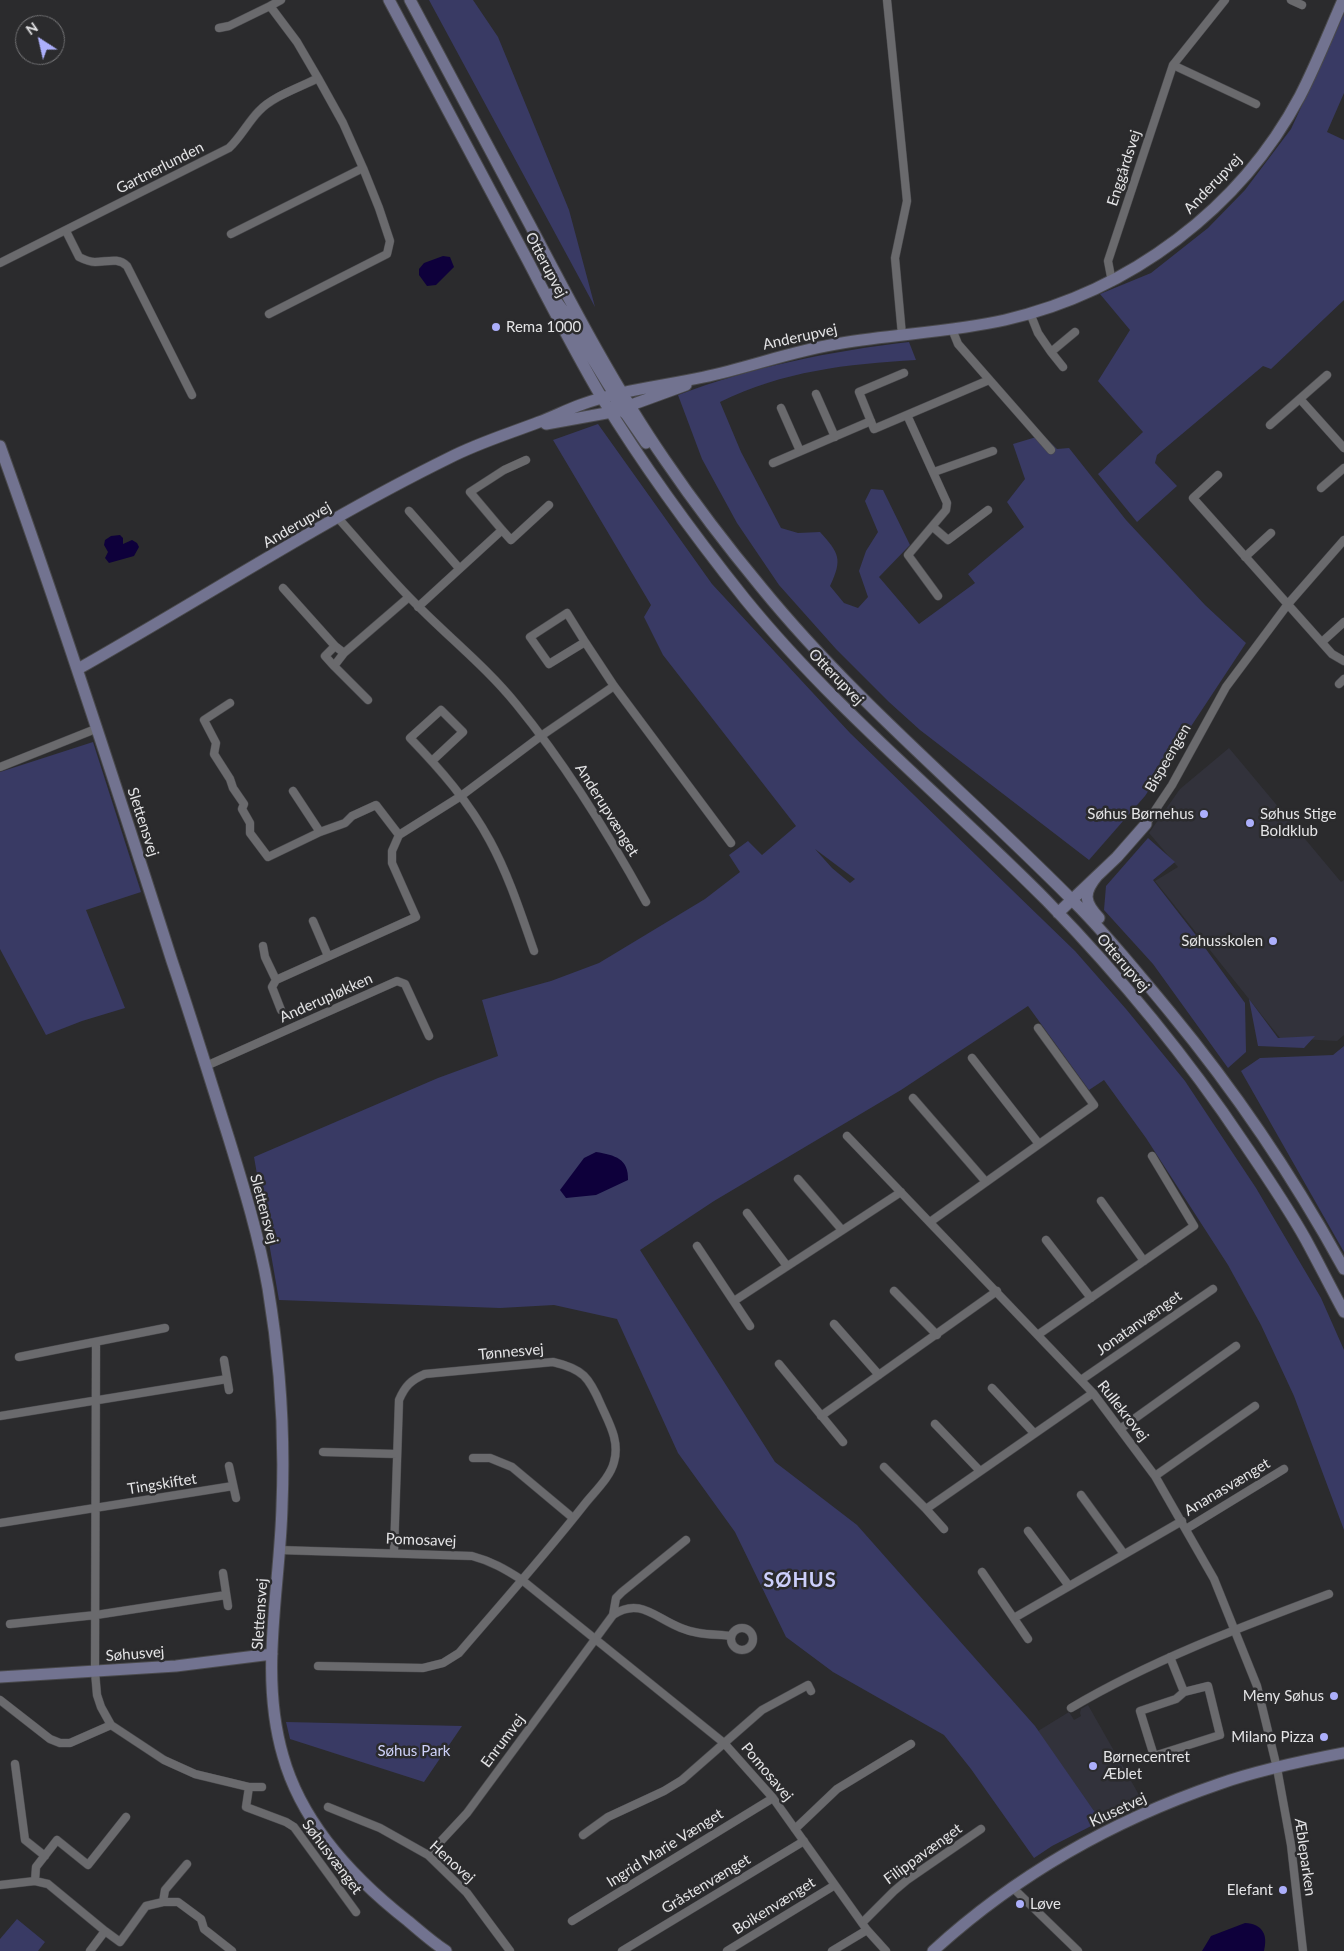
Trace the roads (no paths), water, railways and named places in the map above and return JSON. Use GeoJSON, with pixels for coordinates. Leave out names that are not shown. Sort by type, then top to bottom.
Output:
{"type":"FeatureCollection","features":[{"type":"Feature","properties":{"kind":"street"},"geometry":{"type":"LineString","coordinates":[[219,28],[229,26],[281,0]]}},
{"type":"Feature","properties":{"kind":"street","name":"Otterupvej"},"geometry":{"type":"LineString","coordinates":[[389,0],[602,398],[621,409],[664,458],[698,506],[763,590],[865,703],[1020,848],[1072,900],[1129,962],[1235,1095],[1306,1203],[1344,1269]]}},
{"type":"Feature","properties":{"kind":"street","name":"Otterupvej"},"geometry":{"type":"LineString","coordinates":[[410,0],[619,394]]}},
{"type":"Feature","properties":{"kind":"street"},"geometry":{"type":"LineString","coordinates":[[887,0],[907,201],[895,258],[902,336]]}},
{"type":"Feature","properties":{"kind":"street","name":"Enggårdsvej"},"geometry":{"type":"LineString","coordinates":[[1112,282],[1108,261],[1174,65],[1225,0]]}},
{"type":"Feature","properties":{"kind":"street"},"geometry":{"type":"LineString","coordinates":[[1291,0],[1302,5]]}},
{"type":"Feature","properties":{"kind":"street","name":"Anderupvej"},"geometry":{"type":"LineString","coordinates":[[78,670],[338,518],[450,457],[497,436],[539,422],[581,404],[619,394],[707,376],[801,351],[841,343],[952,329],[1003,320],[1070,300],[1112,282],[1165,250],[1204,218],[1236,186],[1259,157],[1301,95],[1343,0]]}},
{"type":"Feature","properties":{"kind":"street"},"geometry":{"type":"LineString","coordinates":[[269,314],[387,254],[390,241],[380,208],[343,123],[297,42],[270,6]]}},
{"type":"Feature","properties":{"kind":"street"},"geometry":{"type":"LineString","coordinates":[[1174,65],[1256,104]]}},
{"type":"Feature","properties":{"kind":"street","name":"Gartnerlunden"},"geometry":{"type":"LineString","coordinates":[[0,263],[229,148],[240,138],[258,112],[268,103],[318,78]]}},
{"type":"Feature","properties":{"kind":"street"},"geometry":{"type":"LineString","coordinates":[[231,234],[363,168]]}},
{"type":"Feature","properties":{"kind":"street"},"geometry":{"type":"LineString","coordinates":[[66,231],[79,257],[94,262],[116,260],[124,262],[192,395]]}},
{"type":"Feature","properties":{"kind":"street"},"geometry":{"type":"LineString","coordinates":[[531,267],[562,309],[619,394],[621,409]]}},
{"type":"Feature","properties":{"kind":"street"},"geometry":{"type":"LineString","coordinates":[[1030,313],[1038,333],[1051,352],[1064,366]]}},
{"type":"Feature","properties":{"kind":"street"},"geometry":{"type":"LineString","coordinates":[[952,329],[958,344],[1052,450]]}},
{"type":"Feature","properties":{"kind":"street"},"geometry":{"type":"LineString","coordinates":[[1051,352],[1075,332]]}},
{"type":"Feature","properties":{"kind":"street"},"geometry":{"type":"LineString","coordinates":[[904,373],[859,392],[874,429],[989,380]]}},
{"type":"Feature","properties":{"kind":"street"},"geometry":{"type":"LineString","coordinates":[[1270,425],[1326,375]]}},
{"type":"Feature","properties":{"kind":"street","name":"Anderupvej"},"geometry":{"type":"LineString","coordinates":[[539,422],[549,424],[621,409],[707,376]]}},
{"type":"Feature","properties":{"kind":"street"},"geometry":{"type":"LineString","coordinates":[[816,394],[835,436]]}},
{"type":"Feature","properties":{"kind":"street"},"geometry":{"type":"LineString","coordinates":[[1300,399],[1344,448]]}},
{"type":"Feature","properties":{"kind":"street"},"geometry":{"type":"LineString","coordinates":[[781,408],[800,451]]}},
{"type":"Feature","properties":{"kind":"street","name":"Otterupvej"},"geometry":{"type":"LineString","coordinates":[[621,409],[648,469],[697,538],[747,602],[852,716],[1058,913],[1122,982],[1174,1046],[1220,1106],[1265,1174],[1304,1238],[1344,1312]]}},
{"type":"Feature","properties":{"kind":"street"},"geometry":{"type":"LineString","coordinates":[[907,415],[947,503],[946,510],[908,555],[938,596]]}},
{"type":"Feature","properties":{"kind":"street"},"geometry":{"type":"LineString","coordinates":[[773,463],[871,421]]}},
{"type":"Feature","properties":{"kind":"street","name":"Slettensvej"},"geometry":{"type":"LineString","coordinates":[[0,446],[98,728],[245,1191],[261,1253],[278,1352],[282,1414],[282,1507],[271,1686],[274,1716],[283,1757],[298,1796],[315,1827],[335,1852],[367,1886],[397,1913],[446,1951]]}},
{"type":"Feature","properties":{"kind":"street"},"geometry":{"type":"LineString","coordinates":[[934,472],[993,451]]}},
{"type":"Feature","properties":{"kind":"street"},"geometry":{"type":"LineString","coordinates":[[526,460],[504,470],[470,492],[511,540],[549,506]]}},
{"type":"Feature","properties":{"kind":"street"},"geometry":{"type":"LineString","coordinates":[[1321,488],[1344,468]]}},
{"type":"Feature","properties":{"kind":"street"},"geometry":{"type":"LineString","coordinates":[[1218,475],[1193,498],[1332,654],[1344,661]]}},
{"type":"Feature","properties":{"kind":"street"},"geometry":{"type":"LineString","coordinates":[[933,527],[948,540],[988,510]]}},
{"type":"Feature","properties":{"kind":"street"},"geometry":{"type":"LineString","coordinates":[[409,511],[459,568]]}},
{"type":"Feature","properties":{"kind":"street","name":"Anderupvænget"},"geometry":{"type":"LineString","coordinates":[[338,518],[418,607],[488,674],[516,704],[573,778],[617,849],[646,902]]}},
{"type":"Feature","properties":{"kind":"street"},"geometry":{"type":"LineString","coordinates":[[418,607],[502,530]]}},
{"type":"Feature","properties":{"kind":"street"},"geometry":{"type":"LineString","coordinates":[[1245,557],[1271,533]]}},
{"type":"Feature","properties":{"kind":"street","name":"Bispeengen"},"geometry":{"type":"LineString","coordinates":[[1058,913],[1117,857],[1146,824],[1172,785],[1226,687],[1288,604],[1344,540]]}},
{"type":"Feature","properties":{"kind":"street"},"geometry":{"type":"LineString","coordinates":[[283,588],[335,646],[344,653]]}},
{"type":"Feature","properties":{"kind":"street"},"geometry":{"type":"LineString","coordinates":[[334,666],[344,653],[409,597]]}},
{"type":"Feature","properties":{"kind":"street"},"geometry":{"type":"LineString","coordinates":[[585,642],[549,664],[530,638],[567,614],[614,686],[731,842]]}},
{"type":"Feature","properties":{"kind":"street"},"geometry":{"type":"LineString","coordinates":[[1322,642],[1344,622]]}},
{"type":"Feature","properties":{"kind":"street"},"geometry":{"type":"LineString","coordinates":[[335,646],[325,656],[368,700]]}},
{"type":"Feature","properties":{"kind":"street"},"geometry":{"type":"LineString","coordinates":[[281,1010],[272,987],[276,980],[416,918],[392,863],[392,851],[399,835],[461,796],[541,736],[614,686]]}},
{"type":"Feature","properties":{"kind":"street"},"geometry":{"type":"LineString","coordinates":[[230,703],[204,720],[216,743],[214,754],[244,804],[242,809],[250,823],[250,832],[268,856],[320,832],[345,823],[352,816],[376,805],[399,835]]}},
{"type":"Feature","properties":{"kind":"street"},"geometry":{"type":"LineString","coordinates":[[432,761],[463,732],[441,710],[410,738],[461,796],[490,840],[512,889],[534,951]]}},
{"type":"Feature","properties":{"kind":"street"},"geometry":{"type":"LineString","coordinates":[[0,767],[98,728]]}},
{"type":"Feature","properties":{"kind":"street"},"geometry":{"type":"LineString","coordinates":[[293,791],[320,832]]}},
{"type":"Feature","properties":{"kind":"street"},"geometry":{"type":"LineString","coordinates":[[1096,876],[1088,892],[1088,904],[1140,964],[1169,1011]]}},
{"type":"Feature","properties":{"kind":"street"},"geometry":{"type":"LineString","coordinates":[[313,921],[328,956]]}},
{"type":"Feature","properties":{"kind":"street"},"geometry":{"type":"LineString","coordinates":[[263,946],[276,980]]}},
{"type":"Feature","properties":{"kind":"street","name":"Anderupløkken"},"geometry":{"type":"LineString","coordinates":[[206,1066],[397,981],[405,984],[429,1036]]}},
{"type":"Feature","properties":{"kind":"street"},"geometry":{"type":"LineString","coordinates":[[930,1222],[1094,1105],[1038,1028]]}},
{"type":"Feature","properties":{"kind":"street"},"geometry":{"type":"LineString","coordinates":[[972,1058],[1039,1144]]}},
{"type":"Feature","properties":{"kind":"street"},"geometry":{"type":"LineString","coordinates":[[913,1098],[986,1182]]}},
{"type":"Feature","properties":{"kind":"street","name":"Rullekrovej"},"geometry":{"type":"LineString","coordinates":[[847,1136],[1039,1334],[1093,1393],[1155,1476],[1214,1579],[1236,1631],[1256,1686],[1277,1768]]}},
{"type":"Feature","properties":{"kind":"street"},"geometry":{"type":"LineString","coordinates":[[1039,1334],[1194,1226],[1152,1156]]}},
{"type":"Feature","properties":{"kind":"street"},"geometry":{"type":"LineString","coordinates":[[798,1179],[842,1230]]}},
{"type":"Feature","properties":{"kind":"street"},"geometry":{"type":"LineString","coordinates":[[734,1301],[901,1192]]}},
{"type":"Feature","properties":{"kind":"street"},"geometry":{"type":"LineString","coordinates":[[1102,1201],[1144,1261]]}},
{"type":"Feature","properties":{"kind":"street"},"geometry":{"type":"LineString","coordinates":[[747,1213],[787,1266]]}},
{"type":"Feature","properties":{"kind":"street"},"geometry":{"type":"LineString","coordinates":[[1046,1240],[1091,1298]]}},
{"type":"Feature","properties":{"kind":"street"},"geometry":{"type":"LineString","coordinates":[[697,1246],[750,1326]]}},
{"type":"Feature","properties":{"kind":"street","name":"Jonatanvænget"},"geometry":{"type":"LineString","coordinates":[[1081,1380],[1213,1288]]}},
{"type":"Feature","properties":{"kind":"street"},"geometry":{"type":"LineString","coordinates":[[894,1291],[937,1335]]}},
{"type":"Feature","properties":{"kind":"street"},"geometry":{"type":"LineString","coordinates":[[821,1416],[997,1292]]}},
{"type":"Feature","properties":{"kind":"street"},"geometry":{"type":"LineString","coordinates":[[834,1324],[879,1375]]}},
{"type":"Feature","properties":{"kind":"street"},"geometry":{"type":"LineString","coordinates":[[19,1357],[165,1328]]}},
{"type":"Feature","properties":{"kind":"street"},"geometry":{"type":"LineString","coordinates":[[96,1342],[95,1672],[97,1695],[101,1707],[111,1725],[172,1764],[196,1774],[249,1787],[262,1787]]}},
{"type":"Feature","properties":{"kind":"street"},"geometry":{"type":"LineString","coordinates":[[1120,1429],[1236,1346]]}},
{"type":"Feature","properties":{"kind":"street"},"geometry":{"type":"LineString","coordinates":[[224,1360],[228,1390]]}},
{"type":"Feature","properties":{"kind":"street","name":"Tønnesvej"},"geometry":{"type":"LineString","coordinates":[[318,1666],[423,1668],[443,1663],[459,1653],[522,1580],[610,1472],[616,1449],[615,1436],[593,1386],[571,1366],[553,1362],[425,1374],[413,1379],[404,1388],[399,1400],[394,1552]]}},
{"type":"Feature","properties":{"kind":"street"},"geometry":{"type":"LineString","coordinates":[[779,1364],[843,1442]]}},
{"type":"Feature","properties":{"kind":"street"},"geometry":{"type":"LineString","coordinates":[[0,1416],[227,1379]]}},
{"type":"Feature","properties":{"kind":"street"},"geometry":{"type":"LineString","coordinates":[[992,1388],[1034,1433]]}},
{"type":"Feature","properties":{"kind":"street"},"geometry":{"type":"LineString","coordinates":[[926,1509],[1093,1393]]}},
{"type":"Feature","properties":{"kind":"street"},"geometry":{"type":"LineString","coordinates":[[1155,1476],[1255,1406]]}},
{"type":"Feature","properties":{"kind":"street"},"geometry":{"type":"LineString","coordinates":[[934,1424],[980,1471]]}},
{"type":"Feature","properties":{"kind":"street"},"geometry":{"type":"LineString","coordinates":[[323,1452],[398,1454]]}},
{"type":"Feature","properties":{"kind":"street"},"geometry":{"type":"LineString","coordinates":[[473,1458],[490,1458],[512,1467],[573,1518]]}},
{"type":"Feature","properties":{"kind":"street"},"geometry":{"type":"LineString","coordinates":[[229,1466],[236,1498]]}},
{"type":"Feature","properties":{"kind":"street"},"geometry":{"type":"LineString","coordinates":[[884,1467],[944,1529]]}},
{"type":"Feature","properties":{"kind":"street","name":"Ananasvænget"},"geometry":{"type":"LineString","coordinates":[[1014,1618],[1124,1554],[1184,1525],[1284,1469]]}},
{"type":"Feature","properties":{"kind":"street","name":"Tingskiftet"},"geometry":{"type":"LineString","coordinates":[[0,1523],[234,1486]]}},
{"type":"Feature","properties":{"kind":"street"},"geometry":{"type":"LineString","coordinates":[[1081,1495],[1124,1554]]}},
{"type":"Feature","properties":{"kind":"street"},"geometry":{"type":"LineString","coordinates":[[1028,1531],[1070,1586]]}},
{"type":"Feature","properties":{"kind":"street"},"geometry":{"type":"LineString","coordinates":[[613,1615],[613,1606],[616,1598],[686,1540]]}},
{"type":"Feature","properties":{"kind":"street","name":"Pomosavej"},"geometry":{"type":"LineString","coordinates":[[279,1550],[394,1552],[472,1556],[502,1567],[522,1580],[724,1743],[773,1798],[864,1927],[886,1951]]}},
{"type":"Feature","properties":{"kind":"street"},"geometry":{"type":"LineString","coordinates":[[982,1572],[1028,1639]]}},
{"type":"Feature","properties":{"kind":"street"},"geometry":{"type":"LineString","coordinates":[[223,1573],[228,1606]]}},
{"type":"Feature","properties":{"kind":"street"},"geometry":{"type":"LineString","coordinates":[[1071,1708],[1102,1689],[1170,1657],[1329,1594]]}},
{"type":"Feature","properties":{"kind":"street"},"geometry":{"type":"LineString","coordinates":[[10,1624],[96,1615],[226,1595]]}},
{"type":"Feature","properties":{"kind":"street"},"geometry":{"type":"LineString","coordinates":[[596,1639],[613,1615],[628,1607],[639,1607],[689,1631],[731,1636]]}},
{"type":"Feature","properties":{"kind":"street","name":"Enrumvej"},"geometry":{"type":"LineString","coordinates":[[428,1855],[467,1814],[596,1639]]}},
{"type":"Feature","properties":{"kind":"street","name":"Søhusvej"},"geometry":{"type":"LineString","coordinates":[[0,1677],[176,1666],[272,1654]]}},
{"type":"Feature","properties":{"kind":"street"},"geometry":{"type":"LineString","coordinates":[[1170,1657],[1184,1692]]}},
{"type":"Feature","properties":{"kind":"street"},"geometry":{"type":"LineString","coordinates":[[583,1835],[608,1817],[664,1791],[682,1780],[762,1710],[808,1685],[811,1691]]}},
{"type":"Feature","properties":{"kind":"street"},"geometry":{"type":"LineString","coordinates":[[1208,1686],[1220,1735],[1154,1756],[1140,1711],[1176,1699],[1184,1692],[1208,1686]]}},
{"type":"Feature","properties":{"kind":"street"},"geometry":{"type":"LineString","coordinates":[[0,1700],[50,1739],[60,1743],[70,1743],[111,1725]]}},
{"type":"Feature","properties":{"kind":"street"},"geometry":{"type":"LineString","coordinates":[[795,1829],[837,1789],[911,1744]]}},
{"type":"Feature","properties":{"kind":"street","name":"Klusetvej"},"geometry":{"type":"LineString","coordinates":[[933,1951],[974,1916],[1013,1888],[1058,1858],[1101,1834],[1147,1812],[1220,1783],[1344,1753]]}},
{"type":"Feature","properties":{"kind":"street"},"geometry":{"type":"LineString","coordinates":[[15,1764],[25,1840],[45,1856]]}},
{"type":"Feature","properties":{"kind":"street","name":"Æbleparken"},"geometry":{"type":"LineString","coordinates":[[1277,1768],[1291,1845],[1303,1951]]}},
{"type":"Feature","properties":{"kind":"street","name":"Søhusvænget"},"geometry":{"type":"LineString","coordinates":[[249,1787],[246,1807],[286,1822],[294,1827],[356,1912]]}},
{"type":"Feature","properties":{"kind":"street","name":"Ingrid Marie Vænget"},"geometry":{"type":"LineString","coordinates":[[572,1921],[773,1798]]}},
{"type":"Feature","properties":{"kind":"street","name":"Henovej"},"geometry":{"type":"LineString","coordinates":[[328,1807],[380,1828],[428,1855],[467,1893],[510,1951]]}},
{"type":"Feature","properties":{"kind":"street"},"geometry":{"type":"LineString","coordinates":[[35,1881],[36,1867],[57,1840],[88,1865],[126,1817]]}},
{"type":"Feature","properties":{"kind":"street","name":"Filippavænget"},"geometry":{"type":"LineString","coordinates":[[832,1951],[864,1927],[894,1891],[907,1880],[981,1829]]}},
{"type":"Feature","properties":{"kind":"street","name":"Gråstenvænget"},"geometry":{"type":"LineString","coordinates":[[622,1951],[804,1841]]}},
{"type":"Feature","properties":{"kind":"street"},"geometry":{"type":"LineString","coordinates":[[163,1902],[165,1890],[187,1864]]}},
{"type":"Feature","properties":{"kind":"street"},"geometry":{"type":"LineString","coordinates":[[0,1885],[35,1881],[48,1884],[120,1942],[146,1906],[163,1902],[178,1902],[201,1919],[204,1930],[232,1951]]}},
{"type":"Feature","properties":{"kind":"street","name":"Boikenvænget"},"geometry":{"type":"LineString","coordinates":[[728,1951],[835,1885]]}},
{"type":"Feature","properties":{"kind":"street"},"geometry":{"type":"LineString","coordinates":[[1013,1888],[1078,1951]]}},
{"type":"Feature","properties":{"kind":"street"},"geometry":{"type":"LineString","coordinates":[[90,1951],[105,1931]]}},
{"type":"Feature","properties":{"kind":"place","name":"Rema 1000"},"geometry":{"type":"Point","coordinates":[496,327]}},
{"type":"Feature","properties":{"kind":"place","name":"Søhus Børnehus"},"geometry":{"type":"Point","coordinates":[1204,814]}},
{"type":"Feature","properties":{"kind":"place","name":"Søhus Stige Boldklub"},"geometry":{"type":"Point","coordinates":[1250,823]}},
{"type":"Feature","properties":{"kind":"place","name":"Søhusskolen"},"geometry":{"type":"Point","coordinates":[1273,941]}},
{"type":"Feature","properties":{"kind":"place","name":"Meny Søhus"},"geometry":{"type":"Point","coordinates":[1334,1696]}},
{"type":"Feature","properties":{"kind":"place","name":"Milano Pizza"},"geometry":{"type":"Point","coordinates":[1324,1737]}},
{"type":"Feature","properties":{"kind":"place","name":"Børnecentret Æblet"},"geometry":{"type":"Point","coordinates":[1093,1766]}},
{"type":"Feature","properties":{"kind":"place","name":"Elefant"},"geometry":{"type":"Point","coordinates":[1283,1890]}},
{"type":"Feature","properties":{"kind":"place","name":"Løve"},"geometry":{"type":"Point","coordinates":[1020,1904]}},
{"type":"Feature","properties":{"kind":"district","name":"SØHUS"},"geometry":{"type":"Point","coordinates":[800,1581]}},
{"type":"Feature","properties":{"kind":"park label","name":"Søhus Park"},"geometry":{"type":"Point","coordinates":[414,1751]}}]}
